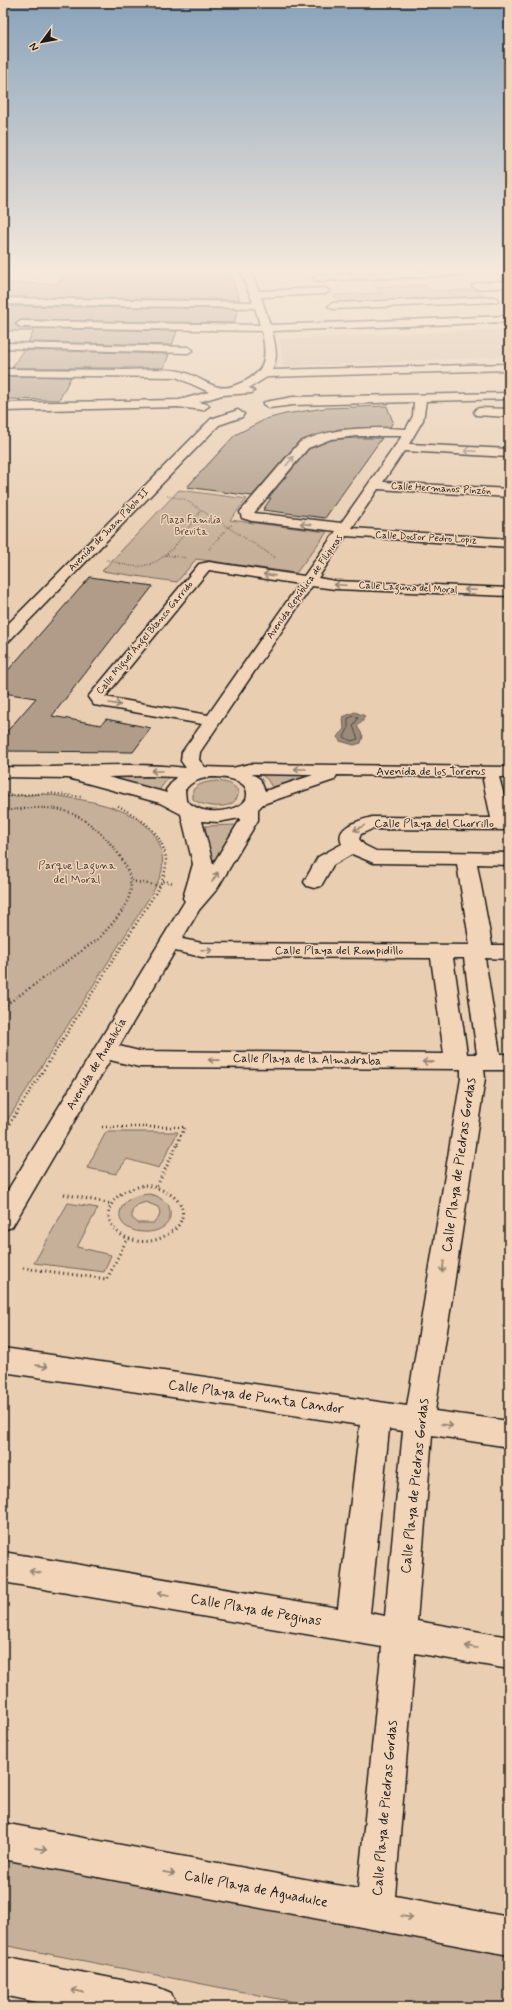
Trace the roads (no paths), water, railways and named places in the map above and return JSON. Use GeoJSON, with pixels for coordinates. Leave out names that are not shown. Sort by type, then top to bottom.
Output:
{"type":"FeatureCollection","features":[{"type":"Feature","properties":{"kind":"street"},"geometry":{"type":"LineString","coordinates":[[178,374],[181,372],[184,363]]}},
{"type":"Feature","properties":{"kind":"street"},"geometry":{"type":"LineString","coordinates":[[264,397],[260,377],[270,363]]}},
{"type":"Feature","properties":{"kind":"street"},"geometry":{"type":"LineString","coordinates":[[234,390],[260,377],[282,374],[509,367]]}},
{"type":"Feature","properties":{"kind":"street"},"geometry":{"type":"LineString","coordinates":[[3,372],[178,374],[217,392]]}},
{"type":"Feature","properties":{"kind":"street"},"geometry":{"type":"LineString","coordinates":[[3,407],[202,402],[217,392],[234,390],[264,397],[293,401],[509,396]]}},
{"type":"Feature","properties":{"kind":"street","name":"Avenida de Juan Pablo II"},"geometry":{"type":"LineString","coordinates":[[3,638],[215,417],[248,412],[264,397]]}},
{"type":"Feature","properties":{"kind":"street","name":"Avenida República de Filipinas"},"geometry":{"type":"LineString","coordinates":[[198,773],[190,761],[191,752],[410,433],[420,417],[422,409],[420,398]]}},
{"type":"Feature","properties":{"kind":"street"},"geometry":{"type":"LineString","coordinates":[[202,402],[215,417]]}},
{"type":"Feature","properties":{"kind":"street"},"geometry":{"type":"LineString","coordinates":[[480,412],[509,413]]}},
{"type":"Feature","properties":{"kind":"street","name":"Calle Doctor Pedro Lopiz"},"geometry":{"type":"LineString","coordinates":[[410,433],[353,433],[315,439],[304,445],[247,512],[247,515],[344,530],[509,543]]}},
{"type":"Feature","properties":{"kind":"street"},"geometry":{"type":"LineString","coordinates":[[400,447],[509,453]]}},
{"type":"Feature","properties":{"kind":"street","name":"Calle Hermanos Pinzón"},"geometry":{"type":"LineString","coordinates":[[374,485],[509,493]]}},
{"type":"Feature","properties":{"kind":"street","name":"Calle Miguel Ángel Blanco Garrido"},"geometry":{"type":"LineString","coordinates":[[213,721],[100,701],[96,697],[202,564],[209,566],[311,576]]}},
{"type":"Feature","properties":{"kind":"street","name":"Calle Laguna del Moral"},"geometry":{"type":"LineString","coordinates":[[311,576],[335,584],[509,592]]}},
{"type":"Feature","properties":{"kind":"street","name":"Avenida de los Toreros"},"geometry":{"type":"LineString","coordinates":[[232,773],[250,769],[509,772]]}},
{"type":"Feature","properties":{"kind":"street"},"geometry":{"type":"LineString","coordinates":[[3,772],[68,773],[92,771],[174,771],[198,773],[222,771],[232,773],[250,781],[255,787],[257,793],[252,804]]}},
{"type":"Feature","properties":{"kind":"street","name":"Avenida de los Toreros"},"geometry":{"type":"LineString","coordinates":[[68,773],[107,781],[183,808],[214,817],[239,812],[252,804],[317,778],[353,771]]}},
{"type":"Feature","properties":{"kind":"street","name":"Avenida de Andalucía"},"geometry":{"type":"LineString","coordinates":[[191,907],[203,864],[183,808],[174,796],[175,790],[179,783],[198,773]]}},
{"type":"Feature","properties":{"kind":"street"},"geometry":{"type":"LineString","coordinates":[[492,780],[506,824]]}},
{"type":"Feature","properties":{"kind":"street","name":"Avenida de Andalucía"},"geometry":{"type":"LineString","coordinates":[[3,1220],[191,907],[207,889],[249,820],[252,804]]}},
{"type":"Feature","properties":{"kind":"street","name":"Calle Playa del Chorrillo"},"geometry":{"type":"LineString","coordinates":[[352,846],[350,838],[353,831],[359,826],[372,823],[506,824]]}},
{"type":"Feature","properties":{"kind":"street"},"geometry":{"type":"LineString","coordinates":[[314,882],[325,861],[352,846],[361,853],[374,857],[509,859]]}},
{"type":"Feature","properties":{"kind":"street"},"geometry":{"type":"LineString","coordinates":[[466,858],[478,951],[482,1062]]}},
{"type":"Feature","properties":{"kind":"street","name":"Calle Playa del Rompidillo"},"geometry":{"type":"LineString","coordinates":[[169,943],[202,950],[509,952]]}},
{"type":"Feature","properties":{"kind":"street"},"geometry":{"type":"LineString","coordinates":[[441,951],[482,1062]]}},
{"type":"Feature","properties":{"kind":"street","name":"Calle Playa de la Almadraba"},"geometry":{"type":"LineString","coordinates":[[105,1051],[139,1059],[482,1062]]}},
{"type":"Feature","properties":{"kind":"street","name":"Calle Playa de Piedras Gordas"},"geometry":{"type":"LineString","coordinates":[[375,1911],[419,1421],[473,1078],[482,1062]]}},
{"type":"Feature","properties":{"kind":"street","name":"Calle Playa de Punta Candor"},"geometry":{"type":"LineString","coordinates":[[3,1360],[509,1434]]}},
{"type":"Feature","properties":{"kind":"street"},"geometry":{"type":"LineString","coordinates":[[352,1626],[376,1415]]}},
{"type":"Feature","properties":{"kind":"street","name":"Calle Playa de Peginas"},"geometry":{"type":"LineString","coordinates":[[3,1567],[509,1653]]}},
{"type":"Feature","properties":{"kind":"street","name":"Calle Playa de Aguadulce"},"geometry":{"type":"LineString","coordinates":[[3,1841],[509,1936]]}},
{"type":"Feature","properties":{"kind":"street"},"geometry":{"type":"LineString","coordinates":[[3,1976],[156,2007]]}},
{"type":"Feature","properties":{"kind":"water"},"geometry":{"type":"Polygon","coordinates":[[[355,712],[365,716],[362,722],[357,726],[363,736],[361,743],[354,745],[340,741],[337,737],[344,729],[343,717],[355,712]]]}},
{"type":"Feature","properties":{"kind":"park label","name":"Plaza Familia Brevita"},"geometry":{"type":"Point","coordinates":[191,526]}},
{"type":"Feature","properties":{"kind":"park label","name":"Parque Laguna del Moral"},"geometry":{"type":"Point","coordinates":[77,873]}}]}
